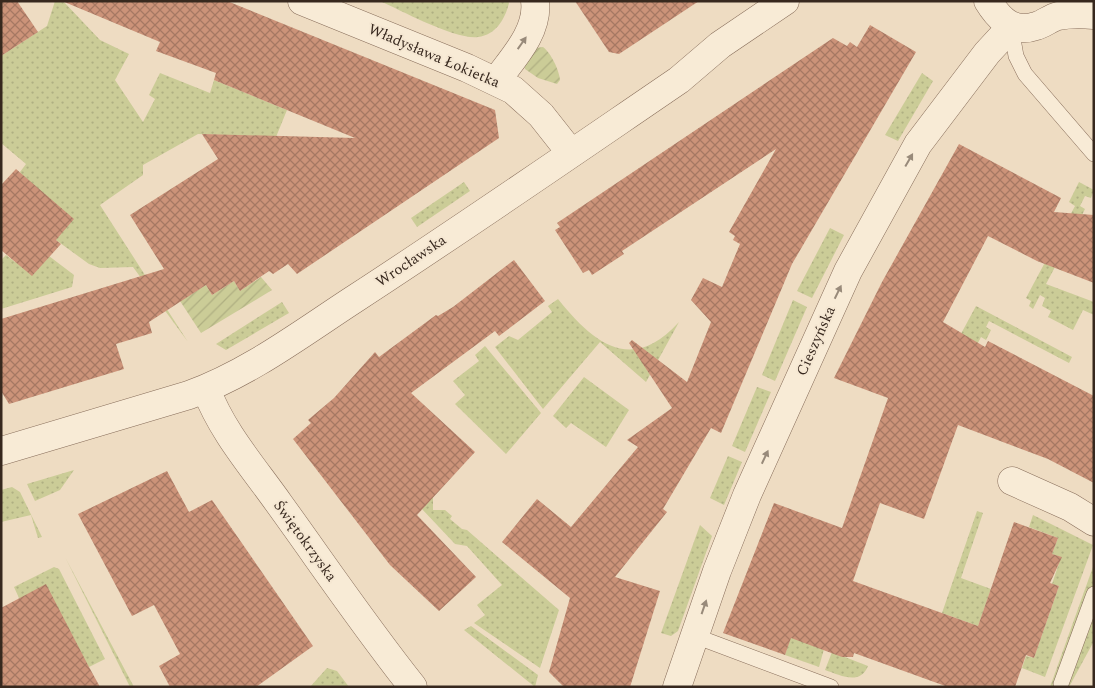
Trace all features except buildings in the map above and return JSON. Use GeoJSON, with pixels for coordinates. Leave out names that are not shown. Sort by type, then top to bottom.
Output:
{"type":"FeatureCollection","features":[{"type":"Feature","properties":{"kind":"street","name":"Władysława Łokietka"},"geometry":{"type":"LineString","coordinates":[[302,1],[496,80],[530,103],[571,154]]}},
{"type":"Feature","properties":{"kind":"street"},"geometry":{"type":"LineString","coordinates":[[496,80],[528,35],[535,16],[535,1]]}},
{"type":"Feature","properties":{"kind":"street","name":"Wrocławska"},"geometry":{"type":"LineString","coordinates":[[1,451],[150,408],[206,389],[263,358],[571,154],[679,80],[720,45],[785,1]]}},
{"type":"Feature","properties":{"kind":"street"},"geometry":{"type":"LineString","coordinates":[[988,1],[998,16],[1011,27],[1037,26],[1057,16],[1094,15]]}},
{"type":"Feature","properties":{"kind":"street","name":"Cieszyńska"},"geometry":{"type":"LineString","coordinates":[[678,687],[694,636],[747,495],[848,271],[918,144],[981,60],[1011,27]]}},
{"type":"Feature","properties":{"kind":"street","name":"Świętokrzyska"},"geometry":{"type":"LineString","coordinates":[[206,389],[217,416],[373,635],[413,687]]}},
{"type":"Feature","properties":{"kind":"street"},"geometry":{"type":"LineString","coordinates":[[1012,481],[1070,507],[1094,522]]}},
{"type":"Feature","properties":{"kind":"lane"},"geometry":{"type":"LineString","coordinates":[[1011,27],[1016,56],[1025,74],[1094,154]]}},
{"type":"Feature","properties":{"kind":"lane"},"geometry":{"type":"LineString","coordinates":[[1061,684],[1094,594]]}},
{"type":"Feature","properties":{"kind":"lane"},"geometry":{"type":"LineString","coordinates":[[694,636],[831,687]]}},
{"type":"Feature","properties":{"kind":"green space"},"geometry":{"type":"Polygon","coordinates":[[[55,1],[63,1],[100,40],[129,54],[115,80],[143,122],[155,99],[149,95],[160,73],[210,93],[214,80],[287,110],[276,137],[198,134],[143,165],[143,175],[100,205],[188,342],[133,267],[100,268],[89,264],[56,240],[20,172],[26,164],[1,143],[1,56],[47,26],[55,1]]]}},
{"type":"Feature","properties":{"kind":"green space"},"geometry":{"type":"Polygon","coordinates":[[[380,1],[508,1],[509,3],[505,15],[495,30],[484,36],[468,37],[443,30],[380,1]]]}},
{"type":"Feature","properties":{"kind":"green space"},"geometry":{"type":"Polygon","coordinates":[[[543,47],[552,57],[556,67],[560,80],[557,84],[538,78],[525,69],[524,65],[536,48],[543,47]]]}},
{"type":"Feature","properties":{"kind":"green space"},"geometry":{"type":"Polygon","coordinates":[[[922,73],[933,81],[898,141],[885,135],[922,73]]]}},
{"type":"Feature","properties":{"kind":"green space"},"geometry":{"type":"Polygon","coordinates":[[[464,182],[470,191],[417,227],[411,218],[464,182]]]}},
{"type":"Feature","properties":{"kind":"green space"},"geometry":{"type":"Polygon","coordinates":[[[1079,182],[1094,190],[1091,198],[1085,196],[1080,206],[1085,209],[1066,247],[1073,251],[1063,271],[1055,267],[1046,284],[1094,302],[1094,315],[1083,310],[1073,330],[1048,317],[1051,311],[1042,306],[1045,298],[1040,295],[1033,309],[1029,306],[1031,301],[1026,298],[1075,206],[1069,202],[1079,182]]]}},
{"type":"Feature","properties":{"kind":"green space"},"geometry":{"type":"Polygon","coordinates":[[[830,228],[844,235],[812,298],[797,291],[830,228]]]}},
{"type":"Feature","properties":{"kind":"green space"},"geometry":{"type":"Polygon","coordinates":[[[6,255],[15,262],[49,256],[74,275],[72,287],[1,309],[1,260],[6,255]]]}},
{"type":"Feature","properties":{"kind":"green space"},"geometry":{"type":"Polygon","coordinates":[[[261,277],[272,290],[201,333],[180,301],[206,285],[212,295],[234,281],[240,291],[261,277]]]}},
{"type":"Feature","properties":{"kind":"green space"},"geometry":{"type":"Polygon","coordinates":[[[558,299],[585,329],[614,347],[630,349],[645,347],[662,338],[679,322],[646,382],[600,342],[543,409],[495,347],[509,336],[518,340],[552,312],[548,306],[558,299]]]}},
{"type":"Feature","properties":{"kind":"green space"},"geometry":{"type":"Polygon","coordinates":[[[793,300],[807,307],[775,381],[762,375],[793,300]]]}},
{"type":"Feature","properties":{"kind":"green space"},"geometry":{"type":"Polygon","coordinates":[[[282,302],[289,313],[226,350],[216,344],[282,302]]]}},
{"type":"Feature","properties":{"kind":"green space"},"geometry":{"type":"Polygon","coordinates":[[[976,306],[1072,357],[1069,363],[989,321],[986,327],[991,330],[986,340],[981,337],[978,343],[956,343],[976,306]]]}},
{"type":"Feature","properties":{"kind":"green space"},"geometry":{"type":"Polygon","coordinates":[[[485,346],[541,413],[506,454],[455,404],[465,395],[453,381],[479,361],[475,355],[485,346]]]}},
{"type":"Feature","properties":{"kind":"green space"},"geometry":{"type":"Polygon","coordinates":[[[584,377],[629,410],[606,447],[571,423],[566,428],[553,416],[584,377]]]}},
{"type":"Feature","properties":{"kind":"green space"},"geometry":{"type":"Polygon","coordinates":[[[757,387],[771,392],[745,452],[732,446],[757,387]]]}},
{"type":"Feature","properties":{"kind":"green space"},"geometry":{"type":"Polygon","coordinates":[[[728,456],[742,462],[724,505],[710,498],[728,456]]]}},
{"type":"Feature","properties":{"kind":"green space"},"geometry":{"type":"Polygon","coordinates":[[[74,470],[60,490],[35,501],[27,484],[74,470]]]}},
{"type":"Feature","properties":{"kind":"green space"},"geometry":{"type":"Polygon","coordinates":[[[411,479],[433,498],[433,510],[445,510],[452,516],[450,519],[462,529],[467,530],[559,610],[540,668],[474,623],[485,615],[477,605],[502,585],[467,546],[455,544],[421,508],[411,479]]]}},
{"type":"Feature","properties":{"kind":"green space"},"geometry":{"type":"Polygon","coordinates":[[[12,487],[20,492],[42,537],[38,538],[31,515],[1,522],[1,490],[12,487]]]}},
{"type":"Feature","properties":{"kind":"green space"},"geometry":{"type":"Polygon","coordinates":[[[977,511],[983,513],[961,578],[991,589],[978,626],[942,613],[977,511]]]}},
{"type":"Feature","properties":{"kind":"green space"},"geometry":{"type":"Polygon","coordinates":[[[1033,515],[1093,545],[1045,677],[1022,668],[1026,656],[1034,658],[1059,586],[1052,584],[1061,557],[1052,554],[1058,538],[1029,527],[1033,515]]]}},
{"type":"Feature","properties":{"kind":"green space"},"geometry":{"type":"Polygon","coordinates":[[[700,525],[712,536],[678,631],[671,636],[661,633],[700,525]]]}},
{"type":"Feature","properties":{"kind":"green space"},"geometry":{"type":"Polygon","coordinates":[[[65,557],[134,687],[130,687],[65,557]]]}},
{"type":"Feature","properties":{"kind":"green space"},"geometry":{"type":"Polygon","coordinates":[[[1094,564],[1094,641],[1069,687],[1050,687],[1094,564]]]}},
{"type":"Feature","properties":{"kind":"green space"},"geometry":{"type":"Polygon","coordinates":[[[54,567],[59,569],[105,659],[89,667],[19,598],[14,587],[54,567]]]}},
{"type":"Feature","properties":{"kind":"green space"},"geometry":{"type":"Polygon","coordinates":[[[471,626],[538,675],[535,687],[464,630],[471,626]]]}},
{"type":"Feature","properties":{"kind":"green space"},"geometry":{"type":"Polygon","coordinates":[[[791,637],[824,649],[819,667],[785,655],[791,637]]]}},
{"type":"Feature","properties":{"kind":"green space"},"geometry":{"type":"Polygon","coordinates":[[[832,652],[868,666],[860,676],[855,677],[843,676],[825,670],[832,652]]]}},
{"type":"Feature","properties":{"kind":"green space"},"geometry":{"type":"Polygon","coordinates":[[[327,668],[337,671],[349,687],[310,687],[327,668]]]}}]}
